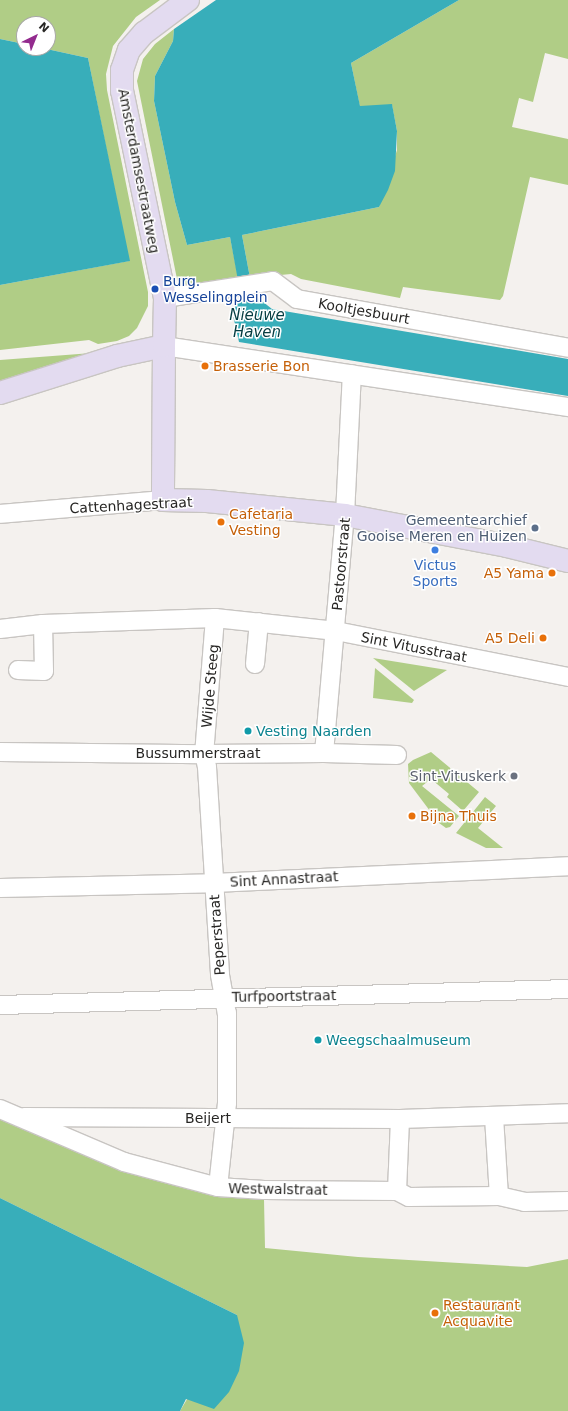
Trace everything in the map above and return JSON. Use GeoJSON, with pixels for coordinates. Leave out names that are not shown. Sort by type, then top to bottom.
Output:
{"type":"FeatureCollection","features":[{"type":"Feature","properties":{"kind":"street","name":"Amsterdamsestraatweg"},"geometry":{"type":"LineString","coordinates":[[163,500],[164,346],[166,298],[122,91],[122,70],[134,42],[155,23],[188,0]]}},
{"type":"Feature","properties":{"kind":"street","name":"Kooltjesbuurt"},"geometry":{"type":"LineString","coordinates":[[166,298],[273,281],[297,299],[568,348]]}},
{"type":"Feature","properties":{"kind":"street"},"geometry":{"type":"LineString","coordinates":[[0,393],[117,356],[164,346],[568,407]]}},
{"type":"Feature","properties":{"kind":"street","name":"Pastoorstraat"},"geometry":{"type":"LineString","coordinates":[[324,753],[346,515],[352,374]]}},
{"type":"Feature","properties":{"kind":"street","name":"Cattenhagestraat"},"geometry":{"type":"LineString","coordinates":[[0,514],[163,500],[207,501],[346,515],[507,546],[568,561]]}},
{"type":"Feature","properties":{"kind":"street","name":"Sint Vitusstraat"},"geometry":{"type":"LineString","coordinates":[[0,629],[43,624],[215,618],[336,631],[568,677]]}},
{"type":"Feature","properties":{"kind":"street","name":"Wijde Steeg"},"geometry":{"type":"LineString","coordinates":[[204,754],[215,618]]}},
{"type":"Feature","properties":{"kind":"street"},"geometry":{"type":"LineString","coordinates":[[255,664],[259,622]]}},
{"type":"Feature","properties":{"kind":"street"},"geometry":{"type":"LineString","coordinates":[[18,670],[44,671],[43,624]]}},
{"type":"Feature","properties":{"kind":"street","name":"Bussummerstraat"},"geometry":{"type":"LineString","coordinates":[[0,752],[204,754],[324,753],[397,755]]}},
{"type":"Feature","properties":{"kind":"street","name":"Peperstraat"},"geometry":{"type":"LineString","coordinates":[[204,754],[207,766],[220,975],[223,998],[227,1013],[227,1103],[218,1188]]}},
{"type":"Feature","properties":{"kind":"street","name":"Sint Annastraat"},"geometry":{"type":"LineString","coordinates":[[0,888],[214,883],[568,866]]}},
{"type":"Feature","properties":{"kind":"street","name":"Turfpoortstraat"},"geometry":{"type":"LineString","coordinates":[[0,1005],[568,990]]}},
{"type":"Feature","properties":{"kind":"street","name":"Beijert"},"geometry":{"type":"LineString","coordinates":[[8,1113],[225,1118],[494,1117],[568,1113]]}},
{"type":"Feature","properties":{"kind":"street","name":"Westwalstraat"},"geometry":{"type":"LineString","coordinates":[[8,1113],[124,1162],[218,1188],[264,1190],[397,1191],[409,1197],[499,1196],[524,1202],[568,1201]]}},
{"type":"Feature","properties":{"kind":"street"},"geometry":{"type":"LineString","coordinates":[[494,1117],[499,1196]]}},
{"type":"Feature","properties":{"kind":"street"},"geometry":{"type":"LineString","coordinates":[[397,1191],[400,1118]]}},
{"type":"Feature","properties":{"kind":"green space"},"geometry":{"type":"Polygon","coordinates":[[[0,0],[160,0],[136,17],[113,46],[106,74],[107,90],[148,292],[148,306],[137,328],[129,336],[117,341],[98,344],[89,340],[0,350],[0,285],[129,261],[88,58],[56,51],[56,16],[16,16],[16,42],[0,39],[0,0]]]}},
{"type":"Feature","properties":{"kind":"green space"},"geometry":{"type":"Polygon","coordinates":[[[459,0],[568,0],[568,59],[545,53],[533,102],[519,98],[512,127],[568,139],[568,185],[530,177],[503,296],[500,300],[403,287],[400,298],[301,279],[291,274],[250,278],[242,235],[379,207],[397,150],[397,131],[392,105],[360,107],[351,63],[459,0]]]}},
{"type":"Feature","properties":{"kind":"green space"},"geometry":{"type":"Polygon","coordinates":[[[174,29],[173,41],[155,76],[154,101],[175,202],[187,245],[230,237],[238,277],[180,286],[177,279],[137,81],[143,59],[155,44],[174,29]]]}},
{"type":"Feature","properties":{"kind":"green space"},"geometry":{"type":"Polygon","coordinates":[[[92,353],[0,388],[0,360],[92,353]]]}},
{"type":"Feature","properties":{"kind":"green space"},"geometry":{"type":"Polygon","coordinates":[[[373,658],[447,670],[414,691],[373,658]]]}},
{"type":"Feature","properties":{"kind":"green space"},"geometry":{"type":"Polygon","coordinates":[[[375,668],[414,700],[412,703],[373,698],[375,668]]]}},
{"type":"Feature","properties":{"kind":"green space"},"geometry":{"type":"Polygon","coordinates":[[[431,752],[479,792],[463,811],[447,797],[449,794],[431,779],[422,786],[459,816],[450,827],[446,828],[439,823],[409,783],[408,764],[413,760],[431,752]]]}},
{"type":"Feature","properties":{"kind":"green space"},"geometry":{"type":"Polygon","coordinates":[[[485,797],[496,806],[478,828],[503,848],[486,848],[456,833],[485,797]]]}},
{"type":"Feature","properties":{"kind":"green space"},"geometry":{"type":"Polygon","coordinates":[[[0,1113],[128,1170],[217,1197],[264,1199],[265,1248],[358,1257],[527,1267],[568,1259],[568,1411],[180,1411],[237,1315],[0,1198],[0,1113]]]}},
{"type":"Feature","properties":{"kind":"water","name":"Nieuwe Haven"},"geometry":{"type":"Polygon","coordinates":[[[216,0],[459,0],[351,63],[360,106],[392,104],[397,131],[395,171],[388,190],[379,207],[242,235],[253,294],[272,309],[568,359],[568,396],[239,342],[232,311],[241,297],[230,237],[187,245],[175,202],[154,101],[155,76],[173,41],[174,29],[216,0]]]}},
{"type":"Feature","properties":{"kind":"water"},"geometry":{"type":"Polygon","coordinates":[[[0,39],[16,42],[16,56],[56,56],[56,51],[88,58],[130,261],[0,285],[0,39]]]}},
{"type":"Feature","properties":{"kind":"water"},"geometry":{"type":"Polygon","coordinates":[[[0,1198],[237,1315],[244,1343],[239,1371],[229,1392],[214,1409],[186,1399],[180,1411],[0,1411],[0,1198]]]}},
{"type":"Feature","properties":{"kind":"place","name":"Burg. Wesselingplein"},"geometry":{"type":"Point","coordinates":[155,289]}},
{"type":"Feature","properties":{"kind":"place","name":"Brasserie Bon"},"geometry":{"type":"Point","coordinates":[205,366]}},
{"type":"Feature","properties":{"kind":"place","name":"Cafetaria Vesting"},"geometry":{"type":"Point","coordinates":[221,522]}},
{"type":"Feature","properties":{"kind":"place","name":"Gemeentearchief Gooise Meren en Huizen"},"geometry":{"type":"Point","coordinates":[535,528]}},
{"type":"Feature","properties":{"kind":"place","name":"Victus Sports"},"geometry":{"type":"Point","coordinates":[435,550]}},
{"type":"Feature","properties":{"kind":"place","name":"A5 Yama"},"geometry":{"type":"Point","coordinates":[552,573]}},
{"type":"Feature","properties":{"kind":"place","name":"A5 Deli"},"geometry":{"type":"Point","coordinates":[543,638]}},
{"type":"Feature","properties":{"kind":"place","name":"Vesting Naarden"},"geometry":{"type":"Point","coordinates":[248,731]}},
{"type":"Feature","properties":{"kind":"place","name":"Sint-Vituskerk"},"geometry":{"type":"Point","coordinates":[514,776]}},
{"type":"Feature","properties":{"kind":"place","name":"Bijna Thuis"},"geometry":{"type":"Point","coordinates":[412,816]}},
{"type":"Feature","properties":{"kind":"place","name":"Weegschaalmuseum"},"geometry":{"type":"Point","coordinates":[318,1040]}},
{"type":"Feature","properties":{"kind":"place","name":"Restaurant Acquavite"},"geometry":{"type":"Point","coordinates":[435,1313]}}]}
